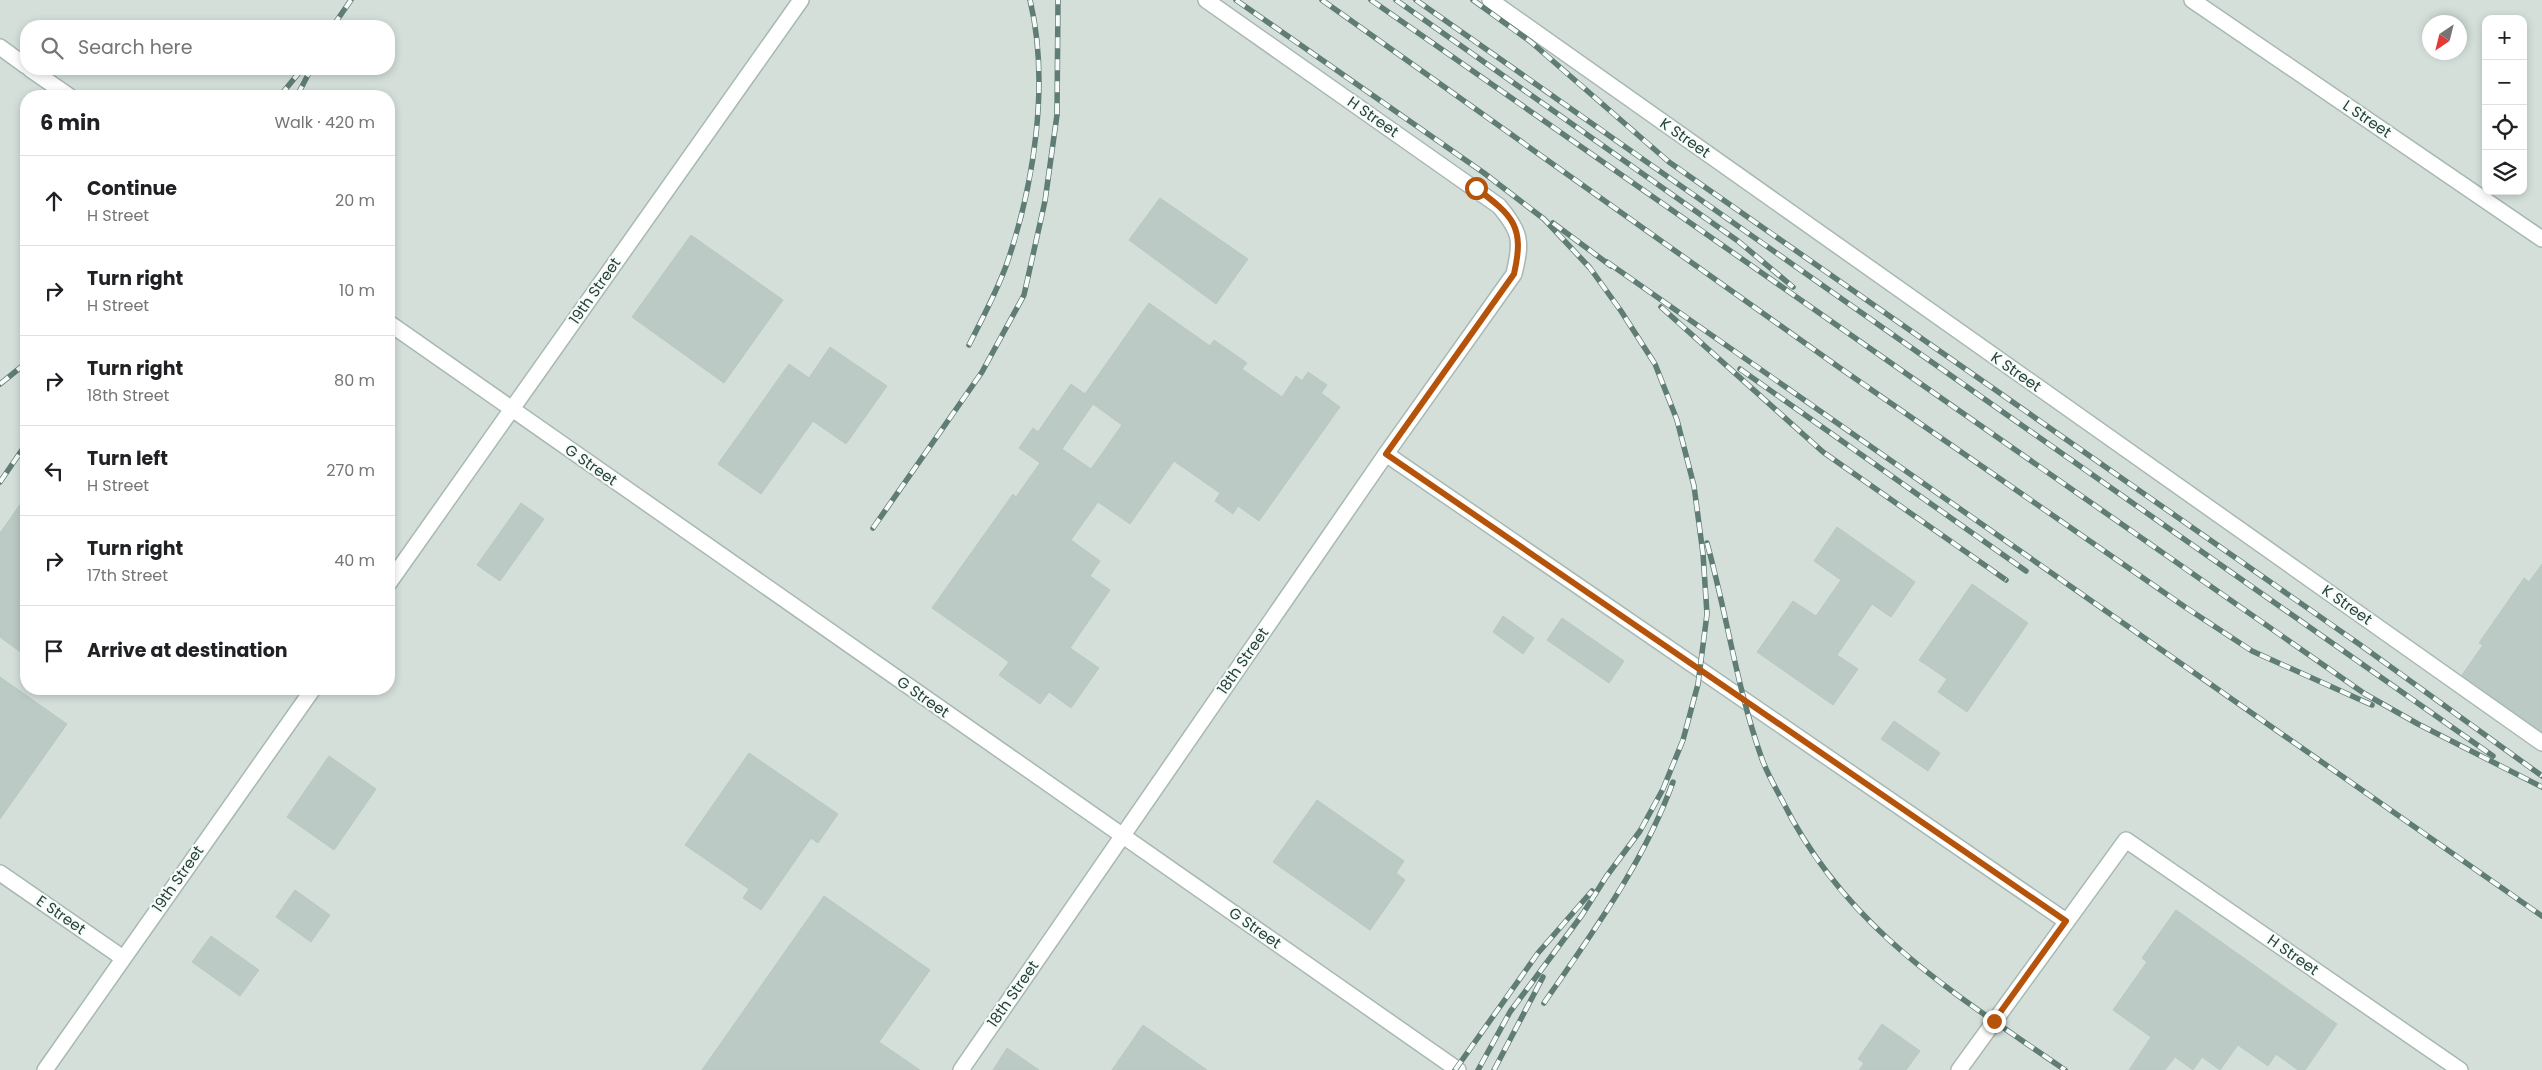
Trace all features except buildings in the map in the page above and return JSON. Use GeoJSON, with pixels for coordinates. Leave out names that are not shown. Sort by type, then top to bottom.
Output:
{"type":"FeatureCollection","features":[{"type":"Feature","properties":{"kind":"lane","name":"19th Street"},"geometry":{"type":"LineString","coordinates":[[395,574],[801,0]]}},
{"type":"Feature","properties":{"kind":"lane","name":"H Street"},"geometry":{"type":"LineString","coordinates":[[1206,0],[1499,206],[1515,225],[1520,250]]}},
{"type":"Feature","properties":{"kind":"lane","name":"K Street"},"geometry":{"type":"LineString","coordinates":[[1490,0],[2542,743]]}},
{"type":"Feature","properties":{"kind":"lane","name":"L Street"},"geometry":{"type":"LineString","coordinates":[[2192,0],[2542,239]]}},
{"type":"Feature","properties":{"kind":"lane"},"geometry":{"type":"LineString","coordinates":[[0,47],[20,62]]}},
{"type":"Feature","properties":{"kind":"lane"},"geometry":{"type":"LineString","coordinates":[[39,75],[60,90]]}},
{"type":"Feature","properties":{"kind":"lane","name":"18th Street"},"geometry":{"type":"LineString","coordinates":[[961,1070],[1386,454],[1514,274],[1520,250]]}},
{"type":"Feature","properties":{"kind":"lane","name":"G Street"},"geometry":{"type":"LineString","coordinates":[[395,327],[1458,1070]]}},
{"type":"Feature","properties":{"kind":"lane"},"geometry":{"type":"LineString","coordinates":[[1386,454],[2066,921],[1959,1070]]}},
{"type":"Feature","properties":{"kind":"lane","name":"19th Street"},"geometry":{"type":"LineString","coordinates":[[45,1070],[309,695]]}},
{"type":"Feature","properties":{"kind":"lane","name":"H Street"},"geometry":{"type":"LineString","coordinates":[[2066,921],[2126,840],[2460,1070]]}},
{"type":"Feature","properties":{"kind":"lane","name":"E Street"},"geometry":{"type":"LineString","coordinates":[[0,873],[122,958]]}},
{"type":"Feature","properties":{"kind":"shaded area"},"geometry":{"type":"Polygon","coordinates":[[[0,0],[2542,0],[2542,1070],[0,1070],[0,0]]]}},
{"type":"Feature","properties":{"kind":"railway"},"geometry":{"type":"LineString","coordinates":[[337,20],[351,0]]}},
{"type":"Feature","properties":{"kind":"railway"},"geometry":{"type":"LineString","coordinates":[[969,345],[1006,266],[1016,235],[1031,169],[1039,100],[1039,65],[1036,32],[1030,0]]}},
{"type":"Feature","properties":{"kind":"railway"},"geometry":{"type":"LineString","coordinates":[[873,528],[982,372],[1024,295],[1045,201],[1057,115],[1058,0]]}},
{"type":"Feature","properties":{"kind":"railway"},"geometry":{"type":"LineString","coordinates":[[1236,0],[1484,173],[1544,219],[1590,268],[1621,311],[1655,364],[1677,420],[1694,486],[1703,554],[1707,614],[1698,684],[1683,740],[1663,789],[1640,831],[1606,877],[1582,915],[1510,1012],[1478,1070]]}},
{"type":"Feature","properties":{"kind":"railway"},"geometry":{"type":"LineString","coordinates":[[1322,0],[1840,368],[2185,607],[2252,651],[2372,705]]}},
{"type":"Feature","properties":{"kind":"railway"},"geometry":{"type":"LineString","coordinates":[[1371,0],[2365,694],[2418,724],[2542,787]]}},
{"type":"Feature","properties":{"kind":"railway"},"geometry":{"type":"LineString","coordinates":[[1396,0],[1738,241],[1793,287]]}},
{"type":"Feature","properties":{"kind":"railway"},"geometry":{"type":"LineString","coordinates":[[1416,0],[2493,756]]}},
{"type":"Feature","properties":{"kind":"railway"},"geometry":{"type":"LineString","coordinates":[[1473,0],[1531,42],[1669,162],[2359,644],[2542,776]]}},
{"type":"Feature","properties":{"kind":"railway"},"geometry":{"type":"LineString","coordinates":[[285,90],[297,75]]}},
{"type":"Feature","properties":{"kind":"railway"},"geometry":{"type":"LineString","coordinates":[[300,90],[308,75]]}},
{"type":"Feature","properties":{"kind":"railway"},"geometry":{"type":"LineString","coordinates":[[1553,223],[1611,266]]}},
{"type":"Feature","properties":{"kind":"railway"},"geometry":{"type":"LineString","coordinates":[[1607,262],[2542,916]]}},
{"type":"Feature","properties":{"kind":"railway"},"geometry":{"type":"LineString","coordinates":[[1661,307],[1823,452],[2006,580]]}},
{"type":"Feature","properties":{"kind":"railway"},"geometry":{"type":"LineString","coordinates":[[0,384],[20,368]]}},
{"type":"Feature","properties":{"kind":"railway"},"geometry":{"type":"LineString","coordinates":[[1740,369],[2026,571]]}},
{"type":"Feature","properties":{"kind":"railway"},"geometry":{"type":"LineString","coordinates":[[0,482],[20,453]]}},
{"type":"Feature","properties":{"kind":"railway"},"geometry":{"type":"LineString","coordinates":[[1707,543],[1753,733],[1766,769],[1808,845],[1837,886],[1905,954],[1942,984],[2065,1070]]}},
{"type":"Feature","properties":{"kind":"railway"},"geometry":{"type":"LineString","coordinates":[[1544,1003],[1616,897],[1647,841],[1673,782]]}},
{"type":"Feature","properties":{"kind":"railway"},"geometry":{"type":"LineString","coordinates":[[1455,1070],[1538,953],[1592,891]]}},
{"type":"Feature","properties":{"kind":"railway"},"geometry":{"type":"LineString","coordinates":[[1494,1070],[1543,977]]}},
{"type":"Feature","properties":{"kind":"route"},"geometry":{"type":"LineString","coordinates":[[1476,188],[1499,206],[1515,225],[1520,250],[1514,274],[1386,454],[2066,921],[1994,1021]]}}]}
